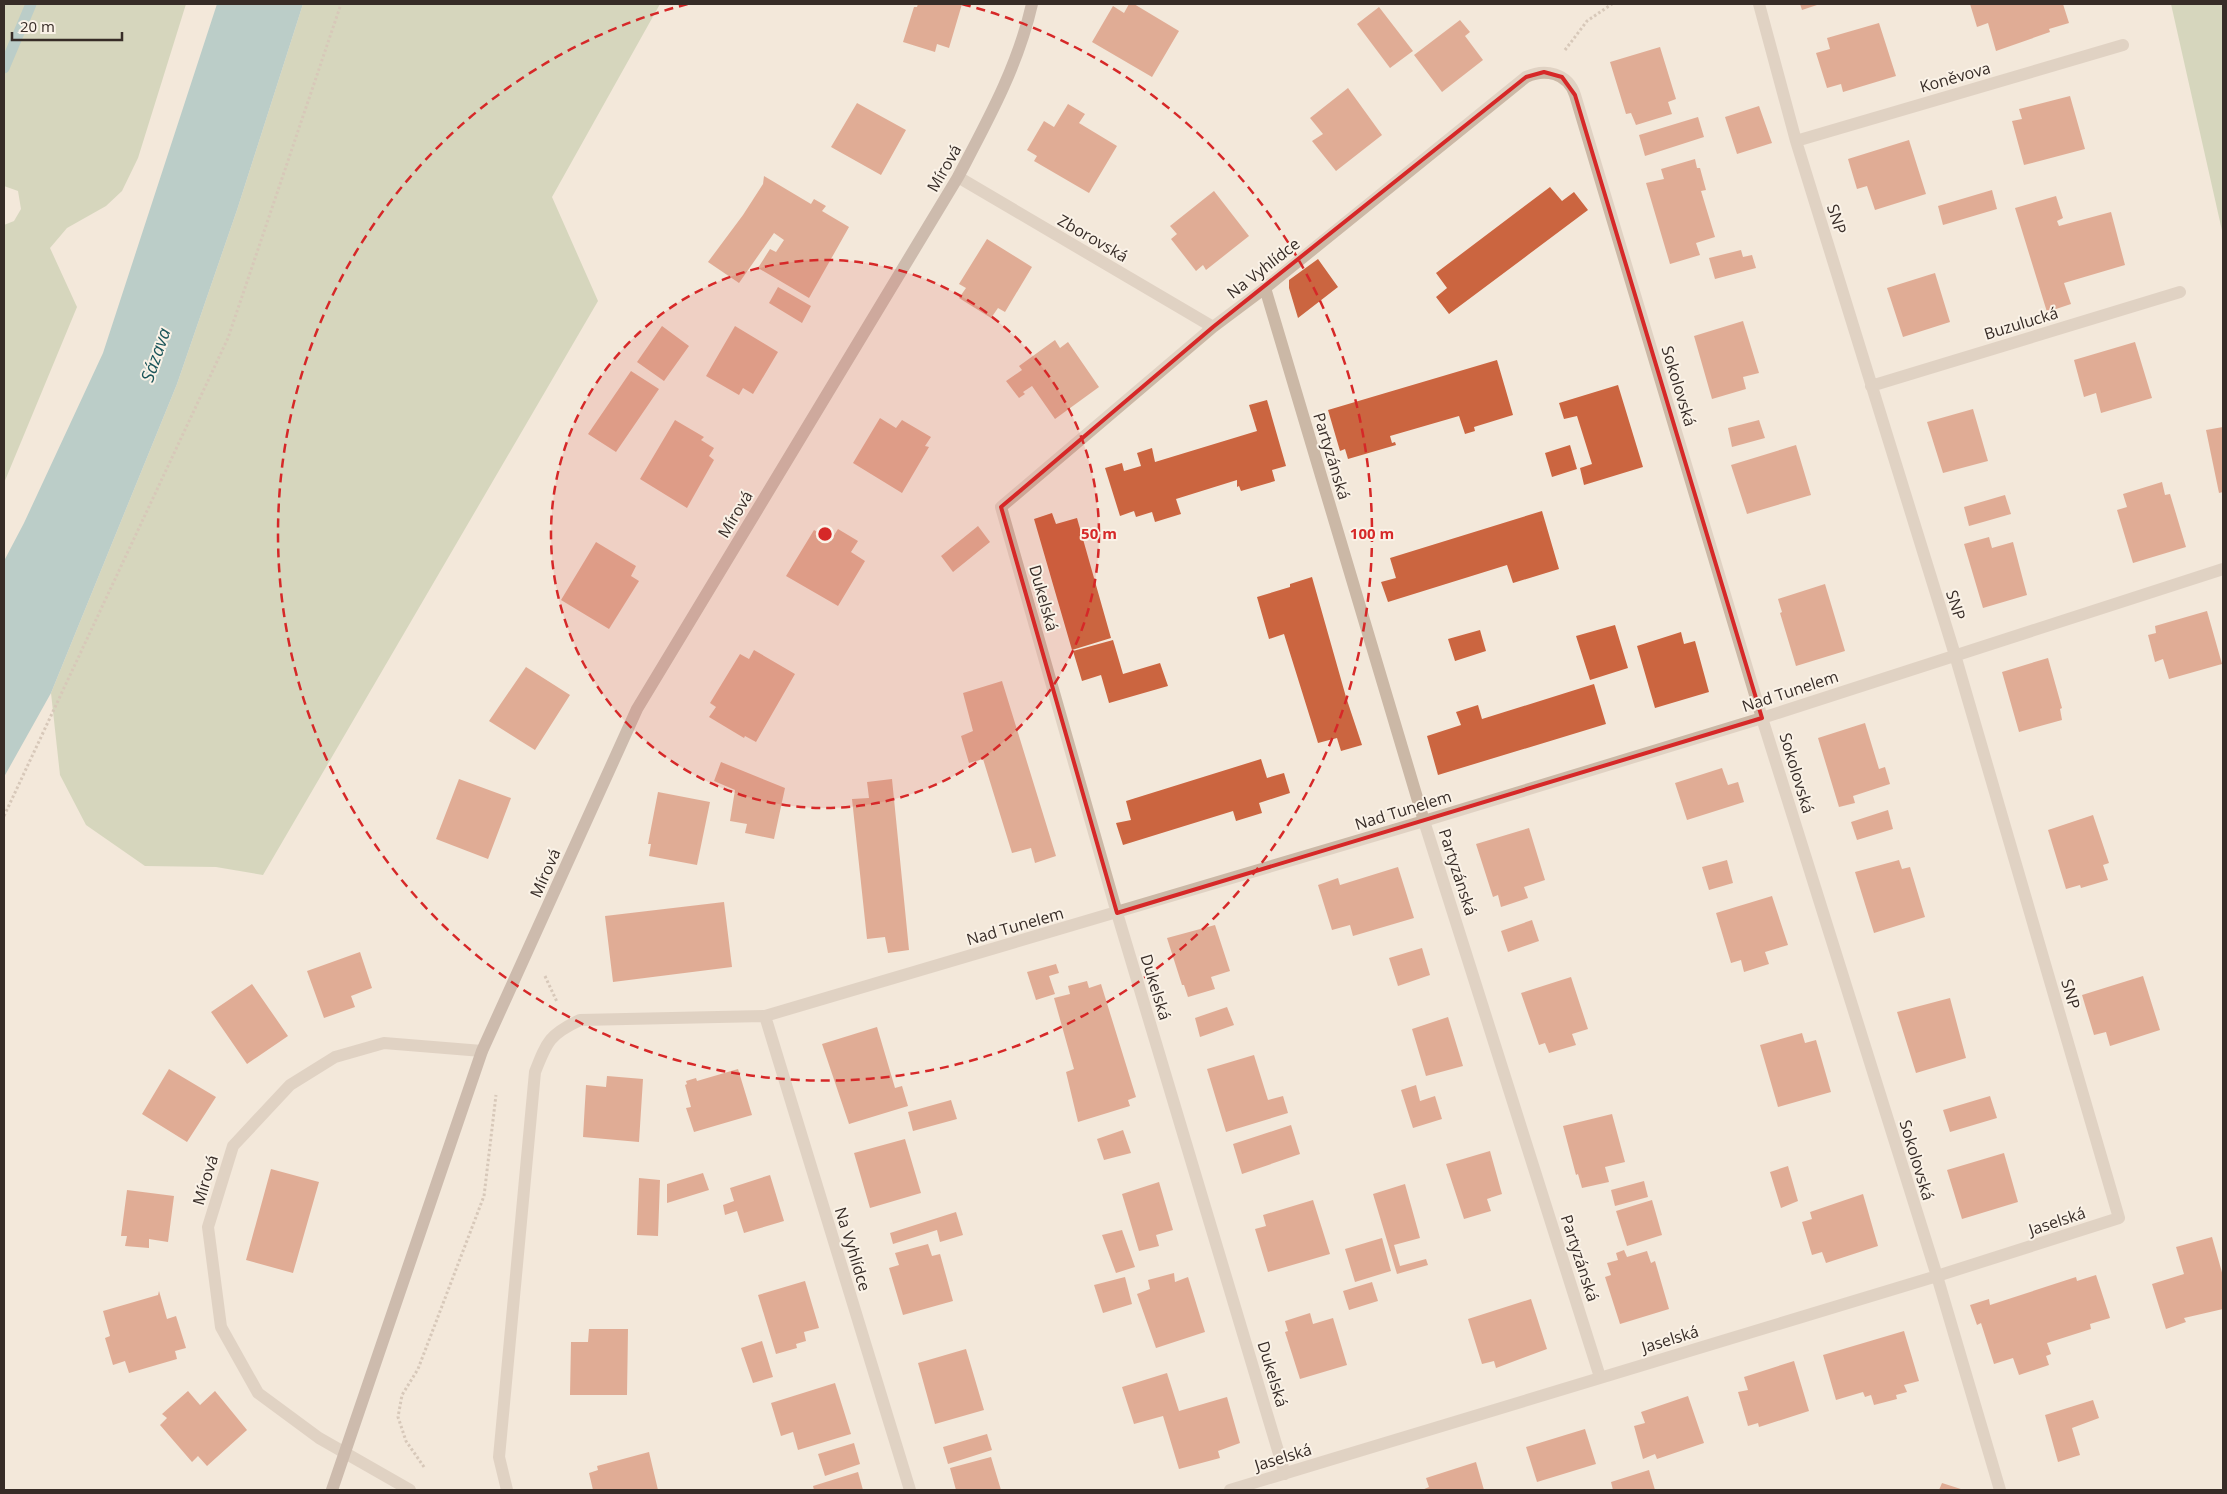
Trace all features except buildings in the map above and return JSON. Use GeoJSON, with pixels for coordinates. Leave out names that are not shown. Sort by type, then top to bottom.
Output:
{"type":"FeatureCollection","features":[{"type":"Feature","properties":{"kind":"street","name":"Mírová"},"geometry":{"type":"LineString","coordinates":[[332,1490],[482,1051],[637,709],[958,177],[1007,82],[1021,46],[1032,4]]}},
{"type":"Feature","properties":{"kind":"street","name":"SNP"},"geometry":{"type":"LineString","coordinates":[[1759,4],[1796,141],[1870,386],[1955,655],[2119,1218]]}},
{"type":"Feature","properties":{"kind":"street","name":"Koněvova"},"geometry":{"type":"LineString","coordinates":[[1796,141],[2123,45]]}},
{"type":"Feature","properties":{"kind":"street","name":"Na Vyhlídce"},"geometry":{"type":"LineString","coordinates":[[1001,507],[1213,327],[1265,288],[1526,78],[1540,72],[1554,73]]}},
{"type":"Feature","properties":{"kind":"street","name":"Sokolovská"},"geometry":{"type":"LineString","coordinates":[[1554,73],[1566,80],[1575,95],[1762,718],[1937,1276],[2000,1490]]}},
{"type":"Feature","properties":{"kind":"street","name":"Zborovská"},"geometry":{"type":"LineString","coordinates":[[958,177],[1213,327]]}},
{"type":"Feature","properties":{"kind":"street","name":"Partyzánská"},"geometry":{"type":"LineString","coordinates":[[1265,288],[1424,821],[1600,1377]]}},
{"type":"Feature","properties":{"kind":"street","name":"Buzulucká"},"geometry":{"type":"LineString","coordinates":[[1870,386],[2180,292]]}},
{"type":"Feature","properties":{"kind":"street","name":"Dukelská"},"geometry":{"type":"LineString","coordinates":[[1001,507],[1117,912],[1285,1474]]}},
{"type":"Feature","properties":{"kind":"street","name":"Nad Tunelem"},"geometry":{"type":"LineString","coordinates":[[568,1025],[580,1020],[765,1016],[1424,821],[1762,718],[2223,569]]}},
{"type":"Feature","properties":{"kind":"street","name":"Na Vyhlídce"},"geometry":{"type":"LineString","coordinates":[[765,1016],[910,1490]]}},
{"type":"Feature","properties":{"kind":"street"},"geometry":{"type":"LineString","coordinates":[[507,1490],[499,1457],[535,1072],[548,1044],[557,1031],[568,1025]]}},
{"type":"Feature","properties":{"kind":"street","name":"Mírová"},"geometry":{"type":"LineString","coordinates":[[410,1490],[319,1438],[258,1393],[220,1327],[208,1227],[232,1146],[290,1085],[336,1057],[384,1043],[482,1051]]}},
{"type":"Feature","properties":{"kind":"street","name":"Jaselská"},"geometry":{"type":"LineString","coordinates":[[1230,1490],[1937,1276],[2119,1218]]}},
{"type":"Feature","properties":{"kind":"path"},"geometry":{"type":"LineString","coordinates":[[4,816],[228,338],[341,4]]}},
{"type":"Feature","properties":{"kind":"path"},"geometry":{"type":"LineString","coordinates":[[1554,73],[1567,44],[1587,21],[1612,4]]}},
{"type":"Feature","properties":{"kind":"path"},"geometry":{"type":"LineString","coordinates":[[542,969],[568,1025]]}},
{"type":"Feature","properties":{"kind":"path"},"geometry":{"type":"LineString","coordinates":[[424,1467],[406,1441],[398,1416],[402,1395],[418,1369],[484,1196],[496,1093]]}},
{"type":"Feature","properties":{"kind":"highlighted area"},"geometry":{"type":"Polygon","coordinates":[[[1544,72],[1562,77],[1575,95],[1762,718],[1117,913],[1001,507],[1213,327],[1526,77],[1544,72]]]}},
{"type":"Feature","properties":{"kind":"green space"},"geometry":{"type":"Polygon","coordinates":[[[4,4],[186,4],[138,158],[122,191],[106,206],[67,228],[50,248],[77,307],[4,483],[4,225],[14,221],[21,209],[18,191],[4,186],[4,4]]]}},
{"type":"Feature","properties":{"kind":"green space"},"geometry":{"type":"Polygon","coordinates":[[[303,4],[660,4],[552,197],[598,301],[263,875],[216,867],[145,866],[86,825],[60,775],[51,693],[177,384],[237,210],[303,4]]]}},
{"type":"Feature","properties":{"kind":"green space"},"geometry":{"type":"Polygon","coordinates":[[[2171,4],[2223,4],[2223,235],[2171,4]]]}},
{"type":"Feature","properties":{"kind":"water","name":"Sázava"},"geometry":{"type":"Polygon","coordinates":[[[217,4],[303,4],[237,210],[177,384],[51,693],[4,777],[4,561],[24,523],[103,353],[217,4]]]}},
{"type":"Feature","properties":{"kind":"waterway"},"geometry":{"type":"LineString","coordinates":[[4,68],[31,4]]}}]}
